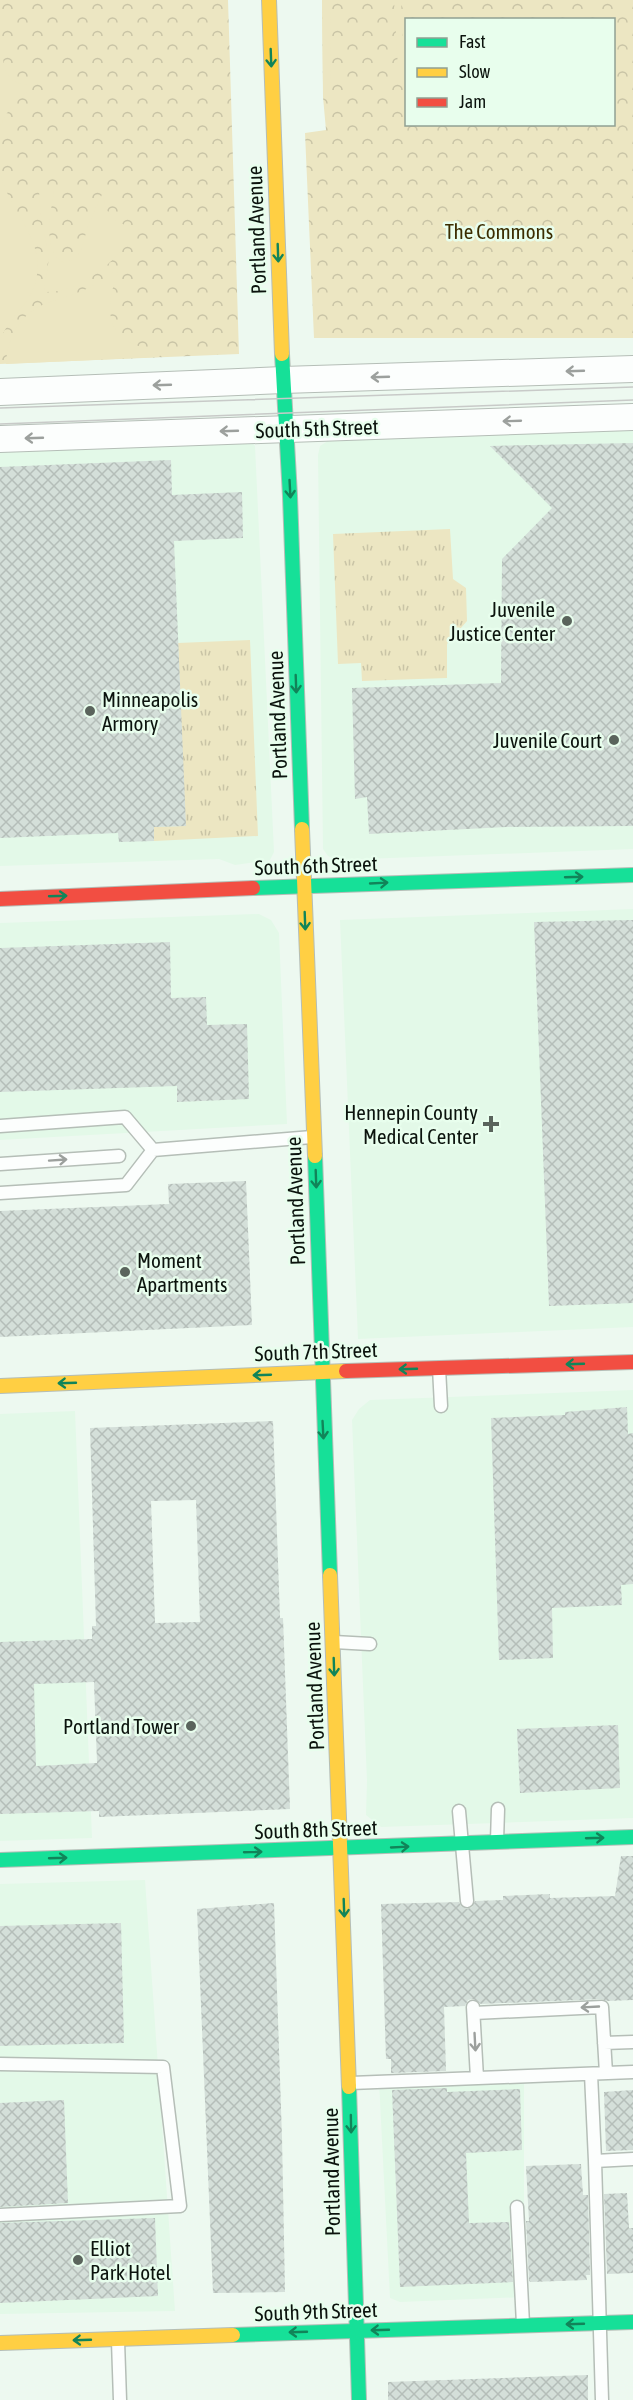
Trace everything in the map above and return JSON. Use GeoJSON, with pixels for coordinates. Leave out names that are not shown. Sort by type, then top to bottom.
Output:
{"type":"FeatureCollection","features":[{"type":"Feature","properties":{"kind":"street","name":"Portland Avenue"},"geometry":{"type":"LineString","coordinates":[[269,0],[314,1137],[321,1372],[342,1849],[359,2400]]}},
{"type":"Feature","properties":{"kind":"street"},"geometry":{"type":"LineString","coordinates":[[0,392],[633,369]]}},
{"type":"Feature","properties":{"kind":"street","name":"South 5th Street"},"geometry":{"type":"LineString","coordinates":[[0,440],[633,417]]}},
{"type":"Feature","properties":{"kind":"street","name":"South 6th Street"},"geometry":{"type":"LineString","coordinates":[[0,899],[633,875]]}},
{"type":"Feature","properties":{"kind":"street","name":"South 7th Street"},"geometry":{"type":"LineString","coordinates":[[0,1386],[321,1372],[633,1362]]}},
{"type":"Feature","properties":{"kind":"street","name":"South 8th Street"},"geometry":{"type":"LineString","coordinates":[[0,1860],[633,1837]]}},
{"type":"Feature","properties":{"kind":"street","name":"South 9th Street"},"geometry":{"type":"LineString","coordinates":[[0,2343],[633,2322]]}},
{"type":"Feature","properties":{"kind":"lane"},"geometry":{"type":"LineString","coordinates":[[0,1126],[125,1117],[153,1150]]}},
{"type":"Feature","properties":{"kind":"lane"},"geometry":{"type":"LineString","coordinates":[[0,1193],[126,1185],[153,1150],[314,1137]]}},
{"type":"Feature","properties":{"kind":"lane"},"geometry":{"type":"LineString","coordinates":[[0,1164],[119,1156]]}},
{"type":"Feature","properties":{"kind":"lane"},"geometry":{"type":"LineString","coordinates":[[439,1368],[441,1406]]}},
{"type":"Feature","properties":{"kind":"lane"},"geometry":{"type":"LineString","coordinates":[[333,1642],[370,1644]]}},
{"type":"Feature","properties":{"kind":"lane"},"geometry":{"type":"LineString","coordinates":[[497,1842],[498,1809]]}},
{"type":"Feature","properties":{"kind":"lane"},"geometry":{"type":"LineString","coordinates":[[459,1811],[467,1901]]}},
{"type":"Feature","properties":{"kind":"lane"},"geometry":{"type":"LineString","coordinates":[[477,2078],[473,2010],[602,2007],[606,2073]]}},
{"type":"Feature","properties":{"kind":"lane"},"geometry":{"type":"LineString","coordinates":[[604,2043],[633,2042]]}},
{"type":"Feature","properties":{"kind":"lane"},"geometry":{"type":"LineString","coordinates":[[0,2064],[162,2067],[180,2206],[0,2215]]}},
{"type":"Feature","properties":{"kind":"lane"},"geometry":{"type":"LineString","coordinates":[[350,2084],[633,2072]]}},
{"type":"Feature","properties":{"kind":"lane"},"geometry":{"type":"LineString","coordinates":[[591,2074],[603,2400]]}},
{"type":"Feature","properties":{"kind":"lane"},"geometry":{"type":"LineString","coordinates":[[595,2161],[633,2160]]}},
{"type":"Feature","properties":{"kind":"lane"},"geometry":{"type":"LineString","coordinates":[[517,2207],[523,2325]]}},
{"type":"Feature","properties":{"kind":"lane"},"geometry":{"type":"LineString","coordinates":[[118,2338],[120,2400]]}},
{"type":"Feature","properties":{"kind":"shaded area"},"geometry":{"type":"Polygon","coordinates":[[[633,421],[633,849],[337,860],[328,856],[323,849],[318,455],[320,446],[334,437],[633,421]]]}},
{"type":"Feature","properties":{"kind":"shaded area","name":"Minneapolis Armory"},"geometry":{"type":"Polygon","coordinates":[[[251,441],[255,446],[274,852],[270,860],[235,865],[219,859],[0,866],[0,449],[251,441]]]}},
{"type":"Feature","properties":{"kind":"shaded area","name":"Hennepin County Medical Center"},"geometry":{"type":"Polygon","coordinates":[[[633,909],[633,1327],[358,1339],[340,920],[633,909]]]}},
{"type":"Feature","properties":{"kind":"shaded area"},"geometry":{"type":"Polygon","coordinates":[[[259,914],[271,920],[279,933],[287,1124],[0,1140],[0,923],[259,914]]]}},
{"type":"Feature","properties":{"kind":"shaded area"},"geometry":{"type":"Polygon","coordinates":[[[633,1390],[633,1818],[381,1827],[366,1815],[367,1781],[352,1420],[359,1409],[370,1400],[633,1390]]]}},
{"type":"Feature","properties":{"kind":"shaded area"},"geometry":{"type":"Polygon","coordinates":[[[75,1411],[92,1838],[0,1841],[0,1414],[75,1411]]]}},
{"type":"Feature","properties":{"kind":"shaded area"},"geometry":{"type":"Polygon","coordinates":[[[145,1880],[175,2311],[0,2314],[0,1884],[145,1880]]]}},
{"type":"Feature","properties":{"kind":"shaded area"},"geometry":{"type":"Polygon","coordinates":[[[524,2079],[524,2297],[400,2302],[390,2298],[379,2081],[524,2079]]]}},
{"type":"Feature","properties":{"kind":"green space"},"geometry":{"type":"Polygon","coordinates":[[[0,0],[228,0],[239,354],[0,364],[0,0]]]}},
{"type":"Feature","properties":{"kind":"green space","name":"The Commons"},"geometry":{"type":"Polygon","coordinates":[[[322,0],[633,0],[633,338],[314,338],[305,133],[326,130],[323,97],[322,0]]]}},
{"type":"Feature","properties":{"kind":"green space"},"geometry":{"type":"Polygon","coordinates":[[[322,0],[330,0],[331,84],[323,85],[322,0]]]}},
{"type":"Feature","properties":{"kind":"green space"},"geometry":{"type":"Polygon","coordinates":[[[394,0],[401,0],[404,66],[398,68],[394,0]]]}},
{"type":"Feature","properties":{"kind":"green space"},"geometry":{"type":"Polygon","coordinates":[[[0,51],[3,51],[4,67],[10,78],[21,84],[37,83],[11,108],[0,127],[0,51]]]}},
{"type":"Feature","properties":{"kind":"green space"},"geometry":{"type":"Polygon","coordinates":[[[0,172],[11,201],[33,241],[38,271],[31,294],[3,333],[0,341],[0,172]]]}},
{"type":"Feature","properties":{"kind":"green space"},"geometry":{"type":"Polygon","coordinates":[[[105,188],[105,204],[112,217],[125,225],[141,226],[123,249],[101,270],[75,286],[46,292],[44,290],[49,258],[39,191],[54,191],[49,231],[50,242],[58,258],[65,263],[76,258],[82,248],[88,225],[105,188]]]}},
{"type":"Feature","properties":{"kind":"green space"},"geometry":{"type":"Polygon","coordinates":[[[120,267],[111,299],[110,313],[113,324],[119,334],[130,342],[144,348],[163,351],[159,357],[6,364],[11,338],[26,316],[45,304],[85,290],[120,267]]]}},
{"type":"Feature","properties":{"kind":"green space"},"geometry":{"type":"Polygon","coordinates":[[[450,529],[453,579],[466,588],[467,621],[447,644],[447,678],[362,681],[361,663],[338,664],[333,534],[450,529]]]}},
{"type":"Feature","properties":{"kind":"green space"},"geometry":{"type":"Polygon","coordinates":[[[250,640],[258,836],[154,841],[154,827],[185,826],[178,643],[250,640]]]}},
{"type":"Feature","properties":{"kind":"building","name":"Juvenile Justice Center"},"geometry":{"type":"Polygon","coordinates":[[[633,443],[633,826],[506,827],[369,834],[367,797],[355,799],[352,688],[501,683],[502,559],[552,508],[490,446],[633,443]]]}},
{"type":"Feature","properties":{"kind":"building","name":"Minneapolis Armory"},"geometry":{"type":"Polygon","coordinates":[[[171,460],[172,495],[242,492],[243,538],[174,541],[186,826],[154,827],[154,841],[119,842],[118,833],[0,838],[0,467],[171,460]]]}},
{"type":"Feature","properties":{"kind":"building"},"geometry":{"type":"Polygon","coordinates":[[[633,920],[633,1303],[549,1306],[534,922],[633,920]]]}},
{"type":"Feature","properties":{"kind":"building"},"geometry":{"type":"Polygon","coordinates":[[[170,942],[171,998],[206,997],[207,1025],[247,1024],[249,1099],[177,1102],[177,1086],[0,1092],[0,948],[170,942]]]}},
{"type":"Feature","properties":{"kind":"building","name":"Moment Apartments"},"geometry":{"type":"Polygon","coordinates":[[[246,1181],[252,1325],[0,1337],[0,1211],[169,1204],[168,1184],[246,1181]]]}},
{"type":"Feature","properties":{"kind":"building"},"geometry":{"type":"Polygon","coordinates":[[[627,1407],[628,1434],[633,1433],[633,1584],[621,1585],[622,1605],[552,1608],[553,1658],[499,1660],[491,1418],[565,1415],[565,1412],[627,1407]]]}},
{"type":"Feature","properties":{"kind":"building"},"geometry":{"type":"Polygon","coordinates":[[[273,1421],[290,1809],[99,1817],[99,1811],[0,1814],[0,1642],[92,1639],[92,1626],[96,1626],[90,1428],[273,1421]],[[196,1500],[151,1501],[155,1623],[200,1622],[196,1500]],[[94,1682],[34,1684],[36,1766],[97,1763],[94,1682]]]}},
{"type":"Feature","properties":{"kind":"building"},"geometry":{"type":"Polygon","coordinates":[[[618,1725],[620,1788],[520,1793],[517,1729],[618,1725]]]}},
{"type":"Feature","properties":{"kind":"building"},"geometry":{"type":"Polygon","coordinates":[[[621,1856],[633,1856],[633,2000],[607,2001],[602,1999],[481,2004],[473,1999],[468,2000],[465,2006],[444,2007],[446,2071],[391,2073],[391,2059],[386,2059],[381,1904],[459,1902],[467,1909],[472,1907],[475,1901],[503,1900],[503,1896],[550,1894],[550,1898],[615,1896],[621,1856]]]}},
{"type":"Feature","properties":{"kind":"building"},"geometry":{"type":"Polygon","coordinates":[[[274,1903],[285,2292],[213,2293],[197,1909],[274,1903]]]}},
{"type":"Feature","properties":{"kind":"building"},"geometry":{"type":"Polygon","coordinates":[[[121,1923],[124,2043],[0,2046],[0,1926],[121,1923]]]}},
{"type":"Feature","properties":{"kind":"building"},"geometry":{"type":"Polygon","coordinates":[[[447,2088],[447,2092],[520,2089],[522,2150],[466,2153],[469,2223],[509,2222],[513,2282],[400,2287],[392,2090],[447,2088]]]}},
{"type":"Feature","properties":{"kind":"building"},"geometry":{"type":"Polygon","coordinates":[[[633,2090],[633,2150],[606,2151],[604,2092],[633,2090]]]}},
{"type":"Feature","properties":{"kind":"building"},"geometry":{"type":"Polygon","coordinates":[[[64,2100],[68,2203],[0,2207],[0,2103],[64,2100]]]}},
{"type":"Feature","properties":{"kind":"building"},"geometry":{"type":"Polygon","coordinates":[[[581,2164],[583,2195],[588,2195],[590,2275],[586,2275],[587,2280],[531,2282],[529,2281],[526,2221],[529,2221],[526,2166],[581,2164]]]}},
{"type":"Feature","properties":{"kind":"building"},"geometry":{"type":"Polygon","coordinates":[[[627,2193],[629,2228],[633,2228],[633,2273],[607,2274],[604,2194],[627,2193]]]}},
{"type":"Feature","properties":{"kind":"building","name":"Elliot Park Hotel"},"geometry":{"type":"Polygon","coordinates":[[[155,2218],[158,2296],[0,2303],[0,2223],[155,2218]]]}},
{"type":"Feature","properties":{"kind":"building"},"geometry":{"type":"Polygon","coordinates":[[[588,2375],[588,2400],[388,2400],[388,2382],[588,2375]]]}},
{"type":"Feature","properties":{"kind":"tram line"},"geometry":{"type":"LineString","coordinates":[[0,408],[633,387]]}},
{"type":"Feature","properties":{"kind":"tram line"},"geometry":{"type":"LineString","coordinates":[[0,424],[633,400]]}},
{"type":"Feature","properties":{"kind":"traffic: fast"},"geometry":{"type":"LineString","coordinates":[[282,354],[290,496],[302,829]]}},
{"type":"Feature","properties":{"kind":"traffic: fast"},"geometry":{"type":"LineString","coordinates":[[253,888],[633,875]]}},
{"type":"Feature","properties":{"kind":"traffic: fast"},"geometry":{"type":"LineString","coordinates":[[315,1156],[330,1575]]}},
{"type":"Feature","properties":{"kind":"traffic: fast"},"geometry":{"type":"LineString","coordinates":[[0,1860],[633,1837]]}},
{"type":"Feature","properties":{"kind":"traffic: fast"},"geometry":{"type":"LineString","coordinates":[[349,2087],[359,2400]]}},
{"type":"Feature","properties":{"kind":"traffic: fast"},"geometry":{"type":"LineString","coordinates":[[233,2335],[633,2322]]}},
{"type":"Feature","properties":{"kind":"traffic: slow"},"geometry":{"type":"LineString","coordinates":[[269,0],[282,354]]}},
{"type":"Feature","properties":{"kind":"traffic: slow"},"geometry":{"type":"LineString","coordinates":[[302,829],[315,1156]]}},
{"type":"Feature","properties":{"kind":"traffic: slow"},"geometry":{"type":"LineString","coordinates":[[0,1386],[346,1371]]}},
{"type":"Feature","properties":{"kind":"traffic: slow"},"geometry":{"type":"LineString","coordinates":[[330,1575],[349,2087]]}},
{"type":"Feature","properties":{"kind":"traffic: slow"},"geometry":{"type":"LineString","coordinates":[[0,2343],[233,2335]]}},
{"type":"Feature","properties":{"kind":"traffic: jam"},"geometry":{"type":"LineString","coordinates":[[0,899],[253,888]]}},
{"type":"Feature","properties":{"kind":"traffic: jam"},"geometry":{"type":"LineString","coordinates":[[346,1371],[633,1362]]}},
{"type":"Feature","properties":{"kind":"place","name":"Juvenile Justice Center"},"geometry":{"type":"Point","coordinates":[567,621]}},
{"type":"Feature","properties":{"kind":"place","name":"Minneapolis Armory"},"geometry":{"type":"Point","coordinates":[90,711]}},
{"type":"Feature","properties":{"kind":"place","name":"Juvenile Court"},"geometry":{"type":"Point","coordinates":[614,740]}},
{"type":"Feature","properties":{"kind":"place","name":"Hennepin County Medical Center"},"geometry":{"type":"Point","coordinates":[491,1124]}},
{"type":"Feature","properties":{"kind":"place","name":"Moment Apartments"},"geometry":{"type":"Point","coordinates":[125,1272]}},
{"type":"Feature","properties":{"kind":"place","name":"Portland Tower"},"geometry":{"type":"Point","coordinates":[191,1726]}},
{"type":"Feature","properties":{"kind":"place","name":"Elliot Park Hotel"},"geometry":{"type":"Point","coordinates":[78,2260]}}]}
